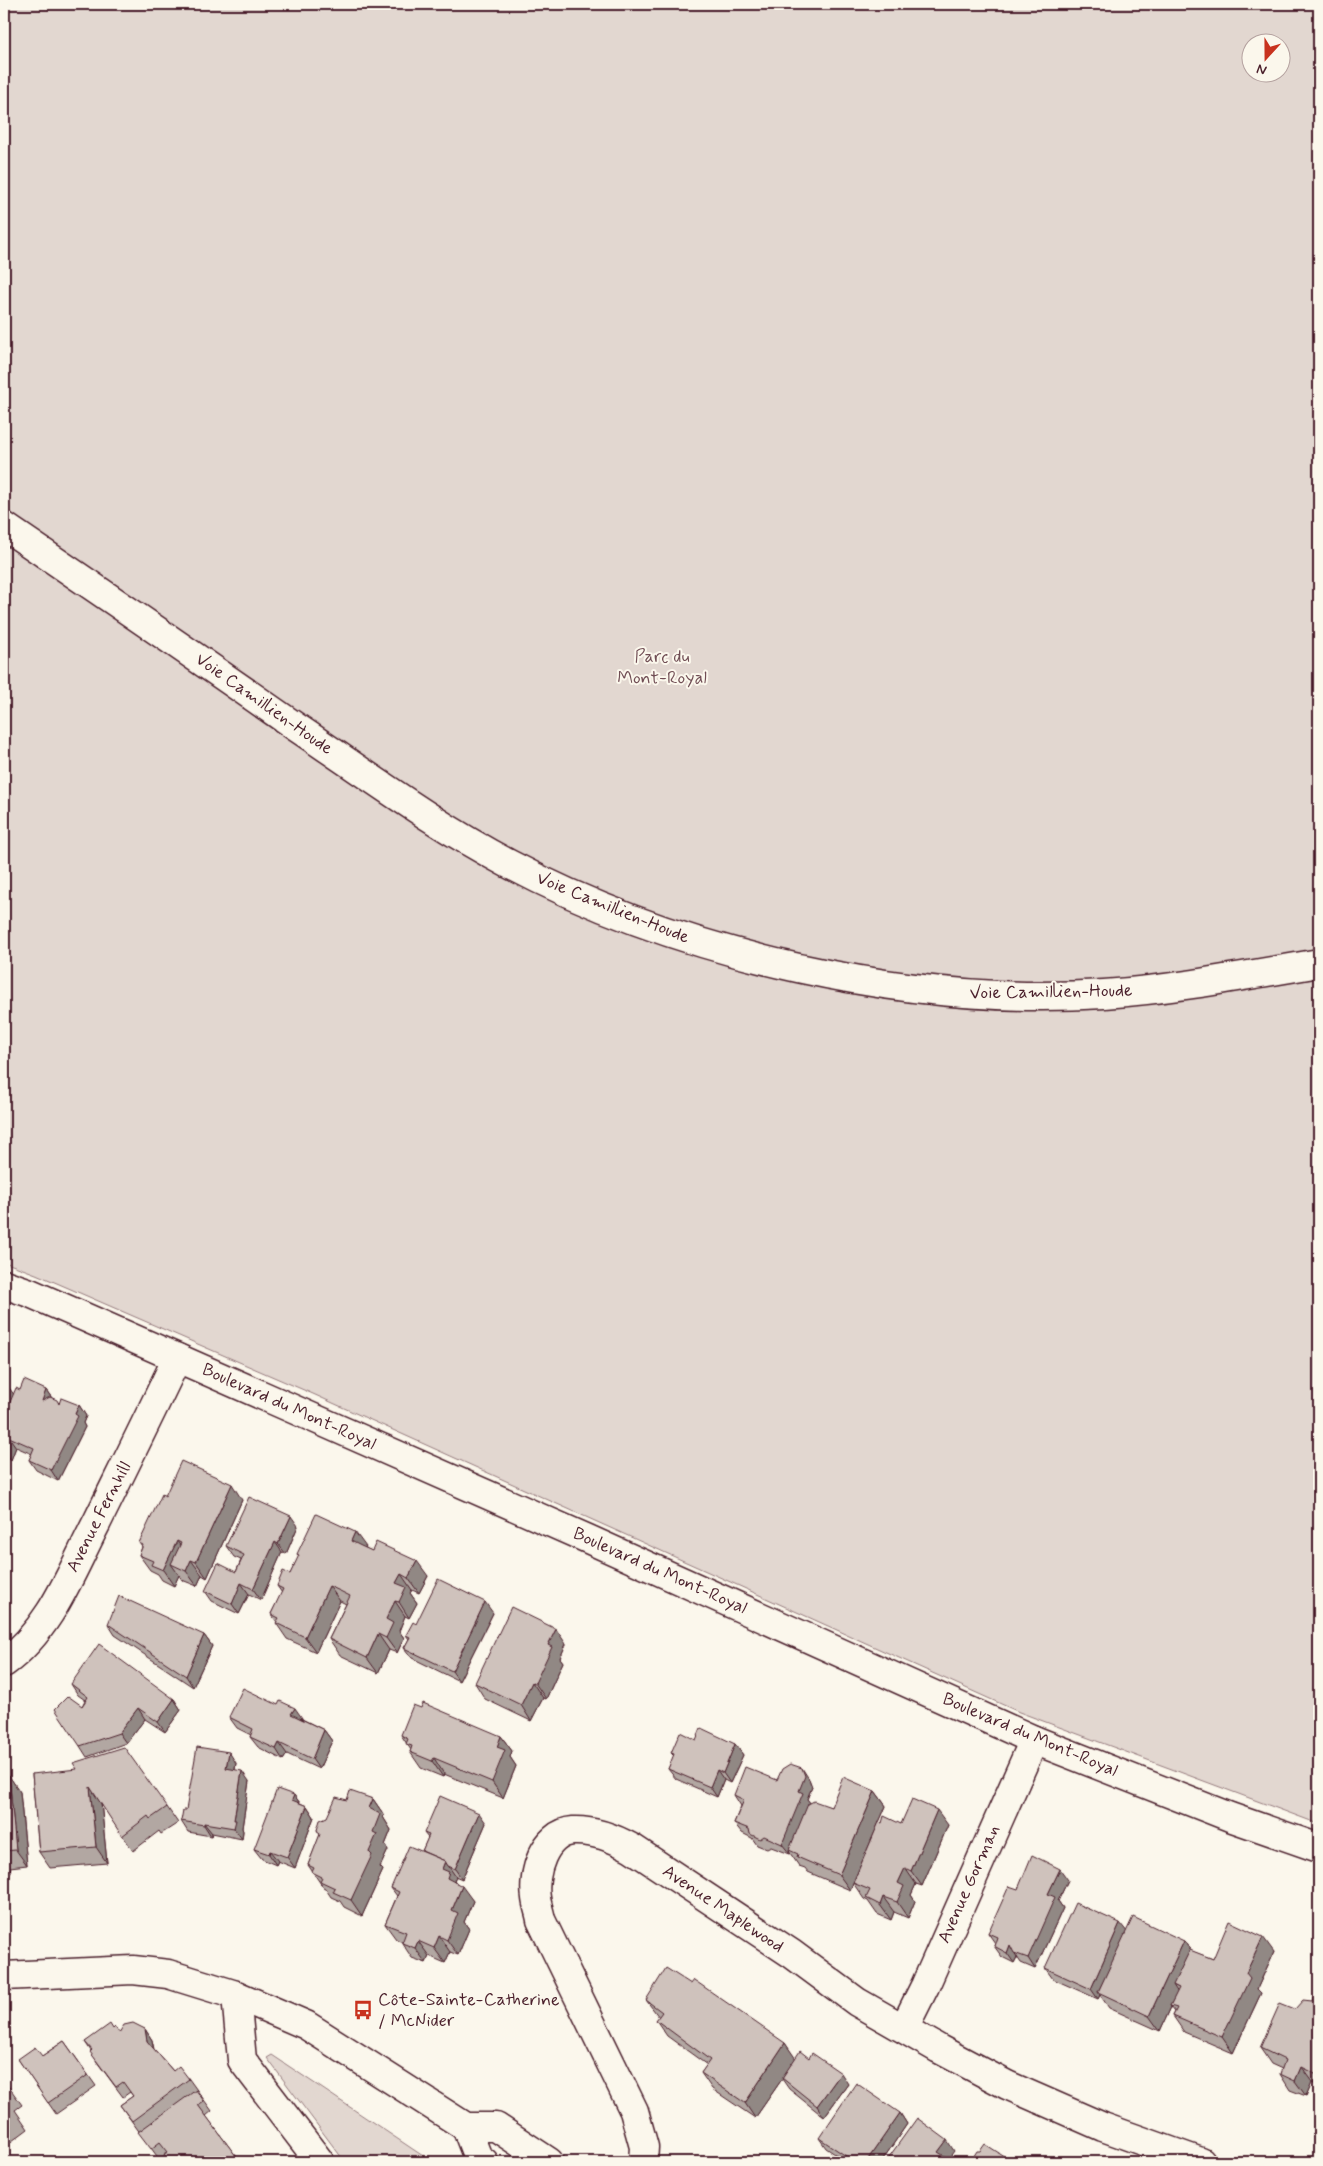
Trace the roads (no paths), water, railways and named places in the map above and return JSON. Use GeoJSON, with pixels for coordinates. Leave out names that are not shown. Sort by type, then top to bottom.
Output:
{"type":"FeatureCollection","features":[{"type":"Feature","properties":{"kind":"street","name":"Voie Camillien-Houde"},"geometry":{"type":"LineString","coordinates":[[4,526],[462,838],[545,882],[660,929],[711,946],[823,973],[880,983],[976,994],[1062,995],[1143,991],[1187,986],[1319,963]]}},
{"type":"Feature","properties":{"kind":"street","name":"Voie Camillien-Houde"},"geometry":{"type":"LineString","coordinates":[[4,545],[382,804],[462,856],[518,886],[576,912],[635,936],[701,958],[774,977],[880,998],[944,1007],[1029,1011],[1165,1004],[1225,996],[1319,978]]}},
{"type":"Feature","properties":{"kind":"street","name":"Boulevard du Mont-Royal"},"geometry":{"type":"LineString","coordinates":[[4,1284],[30,1292],[588,1538],[1034,1740],[1230,1816],[1319,1848]]}},
{"type":"Feature","properties":{"kind":"street","name":"Avenue Fernhill"},"geometry":{"type":"LineString","coordinates":[[4,1663],[18,1653],[48,1618],[146,1425],[177,1358]]}},
{"type":"Feature","properties":{"kind":"street","name":"Avenue Gorman"},"geometry":{"type":"LineString","coordinates":[[904,2028],[925,1986],[1034,1740]]}},
{"type":"Feature","properties":{"kind":"street","name":"Avenue Maplewood"},"geometry":{"type":"LineString","coordinates":[[643,2162],[644,2147],[634,2111],[542,1920],[536,1898],[535,1880],[539,1862],[554,1839],[571,1831],[594,1832],[614,1838],[632,1848],[792,1954],[857,2002],[1016,2089],[1103,2128],[1202,2162]]}},
{"type":"Feature","properties":{"kind":"street"},"geometry":{"type":"LineString","coordinates":[[4,1976],[133,1970],[168,1974],[236,1995],[306,2024],[466,2127],[496,2128],[550,2162]]}},
{"type":"Feature","properties":{"kind":"street"},"geometry":{"type":"LineString","coordinates":[[236,1995],[242,2060],[320,2162]]}},
{"type":"Feature","properties":{"kind":"street"},"geometry":{"type":"LineString","coordinates":[[466,2127],[478,2158],[484,2162]]}},
{"type":"Feature","properties":{"kind":"place","name":"Côte-Sainte-Catherine / McNider"},"geometry":{"type":"Point","coordinates":[363,2010]}},
{"type":"Feature","properties":{"kind":"park label","name":"Parc du Mont-Royal"},"geometry":{"type":"Point","coordinates":[662,668]}}]}
